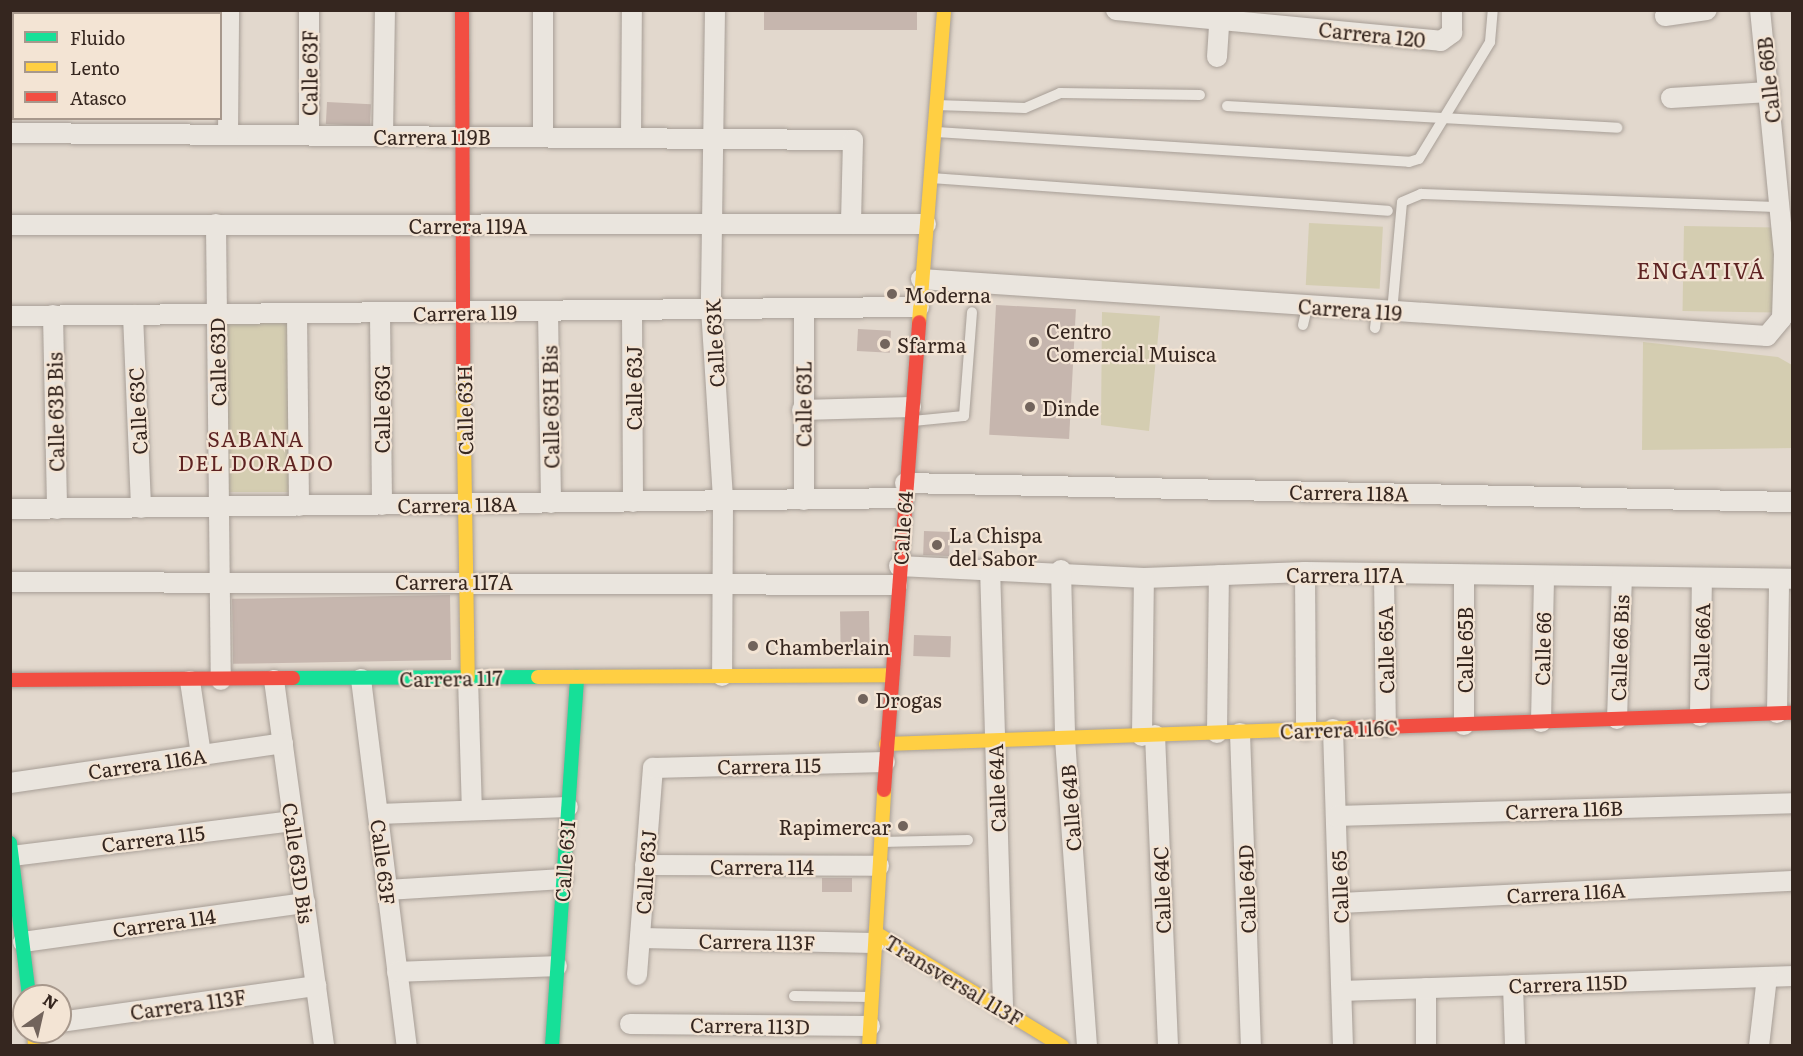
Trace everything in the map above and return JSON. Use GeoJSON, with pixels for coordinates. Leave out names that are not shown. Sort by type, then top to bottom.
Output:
{"type":"FeatureCollection","features":[{"type":"Feature","properties":{"kind":"street"},"geometry":{"type":"LineString","coordinates":[[228,135],[229,10]]}},
{"type":"Feature","properties":{"kind":"street","name":"Calle 63F"},"geometry":{"type":"LineString","coordinates":[[309,10],[309,135]]}},
{"type":"Feature","properties":{"kind":"street"},"geometry":{"type":"LineString","coordinates":[[383,136],[385,10]]}},
{"type":"Feature","properties":{"kind":"street","name":"Calle 63H"},"geometry":{"type":"LineString","coordinates":[[462,10],[459,136],[472,810]]}},
{"type":"Feature","properties":{"kind":"street"},"geometry":{"type":"LineString","coordinates":[[543,10],[543,137]]}},
{"type":"Feature","properties":{"kind":"street"},"geometry":{"type":"LineString","coordinates":[[631,138],[632,10]]}},
{"type":"Feature","properties":{"kind":"street","name":"Calle 63K"},"geometry":{"type":"LineString","coordinates":[[715,10],[711,142],[711,308],[723,501],[722,676]]}},
{"type":"Feature","properties":{"kind":"street","name":"Calle 64"},"geometry":{"type":"LineString","coordinates":[[870,1036],[885,753],[910,414],[944,10]]}},
{"type":"Feature","properties":{"kind":"street","name":"Carrera 120"},"geometry":{"type":"LineString","coordinates":[[1116,10],[1220,15],[1448,39],[1452,10]]}},
{"type":"Feature","properties":{"kind":"street"},"geometry":{"type":"LineString","coordinates":[[1665,16],[1707,10]]}},
{"type":"Feature","properties":{"kind":"street","name":"Calle 66B"},"geometry":{"type":"LineString","coordinates":[[1760,10],[1769,92],[1786,175],[1788,254],[1782,318],[1776,328]]}},
{"type":"Feature","properties":{"kind":"street"},"geometry":{"type":"LineString","coordinates":[[1217,57],[1220,15]]}},
{"type":"Feature","properties":{"kind":"street"},"geometry":{"type":"LineString","coordinates":[[1671,98],[1769,92]]}},
{"type":"Feature","properties":{"kind":"street","name":"Carrera 119B"},"geometry":{"type":"LineString","coordinates":[[10,133],[67,126],[149,126],[228,135],[631,138],[711,142],[853,140],[851,224]]}},
{"type":"Feature","properties":{"kind":"street","name":"Calle 63D"},"geometry":{"type":"LineString","coordinates":[[216,224],[221,680]]}},
{"type":"Feature","properties":{"kind":"street","name":"Carrera 119A"},"geometry":{"type":"LineString","coordinates":[[10,225],[926,224]]}},
{"type":"Feature","properties":{"kind":"street","name":"Carrera 119"},"geometry":{"type":"LineString","coordinates":[[921,279],[1305,316],[1381,317],[1767,336],[1776,328]]}},
{"type":"Feature","properties":{"kind":"street","name":"Carrera 119"},"geometry":{"type":"LineString","coordinates":[[10,316],[919,307]]}},
{"type":"Feature","properties":{"kind":"street","name":"Calle 63L"},"geometry":{"type":"LineString","coordinates":[[804,309],[802,410],[804,500]]}},
{"type":"Feature","properties":{"kind":"street","name":"Calle 63J"},"geometry":{"type":"LineString","coordinates":[[632,310],[633,502]]}},
{"type":"Feature","properties":{"kind":"street","name":"Calle 63H Bis"},"geometry":{"type":"LineString","coordinates":[[548,311],[551,503]]}},
{"type":"Feature","properties":{"kind":"street","name":"Calle 63G"},"geometry":{"type":"LineString","coordinates":[[380,312],[382,505]]}},
{"type":"Feature","properties":{"kind":"street"},"geometry":{"type":"LineString","coordinates":[[297,313],[299,506]]}},
{"type":"Feature","properties":{"kind":"street","name":"Calle 63B Bis"},"geometry":{"type":"LineString","coordinates":[[53,315],[57,509]]}},
{"type":"Feature","properties":{"kind":"street","name":"Calle 63C"},"geometry":{"type":"LineString","coordinates":[[133,315],[141,508]]}},
{"type":"Feature","properties":{"kind":"street"},"geometry":{"type":"LineString","coordinates":[[802,410],[910,414]]}},
{"type":"Feature","properties":{"kind":"street","name":"Carrera 118A"},"geometry":{"type":"LineString","coordinates":[[10,509],[804,500],[904,491],[1792,502]]}},
{"type":"Feature","properties":{"kind":"street","name":"Carrera 117A"},"geometry":{"type":"LineString","coordinates":[[10,582],[722,582],[898,575],[990,567],[1060,570],[1144,578],[1305,572],[1786,579]]}},
{"type":"Feature","properties":{"kind":"street","name":"Calle 64A"},"geometry":{"type":"LineString","coordinates":[[990,567],[1002,1009]]}},
{"type":"Feature","properties":{"kind":"street","name":"Calle 64B"},"geometry":{"type":"LineString","coordinates":[[1060,570],[1065,739],[1087,1046]]}},
{"type":"Feature","properties":{"kind":"street"},"geometry":{"type":"LineString","coordinates":[[1305,572],[1306,730]]}},
{"type":"Feature","properties":{"kind":"street","name":"Calle 65A"},"geometry":{"type":"LineString","coordinates":[[1384,573],[1386,727]]}},
{"type":"Feature","properties":{"kind":"street","name":"Calle 65B"},"geometry":{"type":"LineString","coordinates":[[1464,574],[1464,725]]}},
{"type":"Feature","properties":{"kind":"street"},"geometry":{"type":"LineString","coordinates":[[1217,733],[1219,575]]}},
{"type":"Feature","properties":{"kind":"street","name":"Calle 66"},"geometry":{"type":"LineString","coordinates":[[1541,722],[1544,576]]}},
{"type":"Feature","properties":{"kind":"street","name":"Calle 66 Bis"},"geometry":{"type":"LineString","coordinates":[[1617,719],[1622,577]]}},
{"type":"Feature","properties":{"kind":"street","name":"Calle 64C"},"geometry":{"type":"LineString","coordinates":[[1144,578],[1149,736],[1168,1046]]}},
{"type":"Feature","properties":{"kind":"street","name":"Calle 66A"},"geometry":{"type":"LineString","coordinates":[[1700,716],[1702,578]]}},
{"type":"Feature","properties":{"kind":"street"},"geometry":{"type":"LineString","coordinates":[[1785,713],[1786,579]]}},
{"type":"Feature","properties":{"kind":"street","name":"Carrera 117"},"geometry":{"type":"LineString","coordinates":[[10,680],[190,681],[891,675]]}},
{"type":"Feature","properties":{"kind":"street","name":"Calle 63I"},"geometry":{"type":"LineString","coordinates":[[552,1046],[577,677]]}},
{"type":"Feature","properties":{"kind":"street","name":"Calle 63F"},"geometry":{"type":"LineString","coordinates":[[361,679],[407,1046]]}},
{"type":"Feature","properties":{"kind":"street","name":"Calle 63D Bis"},"geometry":{"type":"LineString","coordinates":[[274,680],[324,1046]]}},
{"type":"Feature","properties":{"kind":"street"},"geometry":{"type":"LineString","coordinates":[[190,681],[201,755]]}},
{"type":"Feature","properties":{"kind":"street","name":"Carrera 116C"},"geometry":{"type":"LineString","coordinates":[[885,753],[994,741],[1785,713]]}},
{"type":"Feature","properties":{"kind":"street","name":"Calle 65"},"geometry":{"type":"LineString","coordinates":[[1333,729],[1343,1046]]}},
{"type":"Feature","properties":{"kind":"street","name":"Calle 64D"},"geometry":{"type":"LineString","coordinates":[[1240,732],[1251,1046]]}},
{"type":"Feature","properties":{"kind":"street","name":"Carrera 116A"},"geometry":{"type":"LineString","coordinates":[[10,783],[283,743]]}},
{"type":"Feature","properties":{"kind":"street","name":"Carrera 115"},"geometry":{"type":"LineString","coordinates":[[653,768],[885,753]]}},
{"type":"Feature","properties":{"kind":"street","name":"Calle 63J"},"geometry":{"type":"LineString","coordinates":[[637,975],[653,768]]}},
{"type":"Feature","properties":{"kind":"street","name":"Carrera 116B"},"geometry":{"type":"LineString","coordinates":[[1336,816],[1792,803]]}},
{"type":"Feature","properties":{"kind":"street"},"geometry":{"type":"LineString","coordinates":[[378,814],[568,807]]}},
{"type":"Feature","properties":{"kind":"street","name":"Carrera 115"},"geometry":{"type":"LineString","coordinates":[[11,850],[293,821]]}},
{"type":"Feature","properties":{"kind":"street"},"geometry":{"type":"LineString","coordinates":[[11,850],[18,935],[27,984]]}},
{"type":"Feature","properties":{"kind":"street","name":"Carrera 114"},"geometry":{"type":"LineString","coordinates":[[645,865],[879,866]]}},
{"type":"Feature","properties":{"kind":"street"},"geometry":{"type":"LineString","coordinates":[[387,890],[563,879]]}},
{"type":"Feature","properties":{"kind":"street","name":"Carrera 116A"},"geometry":{"type":"LineString","coordinates":[[1340,903],[1792,881]]}},
{"type":"Feature","properties":{"kind":"street","name":"Carrera 114"},"geometry":{"type":"LineString","coordinates":[[18,935],[304,903]]}},
{"type":"Feature","properties":{"kind":"street","name":"Carrera 113F"},"geometry":{"type":"LineString","coordinates":[[640,938],[875,938]]}},
{"type":"Feature","properties":{"kind":"street","name":"Transversal 113F"},"geometry":{"type":"LineString","coordinates":[[875,938],[1002,1009],[1062,1046]]}},
{"type":"Feature","properties":{"kind":"street"},"geometry":{"type":"LineString","coordinates":[[397,972],[557,966]]}},
{"type":"Feature","properties":{"kind":"street"},"geometry":{"type":"LineString","coordinates":[[1759,1046],[1767,976]]}},
{"type":"Feature","properties":{"kind":"street","name":"Carrera 115D"},"geometry":{"type":"LineString","coordinates":[[1343,991],[1792,976]]}},
{"type":"Feature","properties":{"kind":"street"},"geometry":{"type":"LineString","coordinates":[[1513,985],[1515,1046]]}},
{"type":"Feature","properties":{"kind":"street","name":"Carrera 113F"},"geometry":{"type":"LineString","coordinates":[[72,1020],[316,986]]}},
{"type":"Feature","properties":{"kind":"street"},"geometry":{"type":"LineString","coordinates":[[1426,988],[1426,1046]]}},
{"type":"Feature","properties":{"kind":"street","name":"Carrera 113D"},"geometry":{"type":"LineString","coordinates":[[630,1024],[870,1036]]}},
{"type":"Feature","properties":{"kind":"lane"},"geometry":{"type":"LineString","coordinates":[[934,132],[1409,162],[1419,159],[1441,118],[1490,42],[1493,10]]}},
{"type":"Feature","properties":{"kind":"lane"},"geometry":{"type":"LineString","coordinates":[[936,105],[1025,108],[1060,93],[1200,94]]}},
{"type":"Feature","properties":{"kind":"lane"},"geometry":{"type":"LineString","coordinates":[[1227,106],[1617,128]]}},
{"type":"Feature","properties":{"kind":"lane"},"geometry":{"type":"LineString","coordinates":[[930,178],[1388,211]]}},
{"type":"Feature","properties":{"kind":"lane"},"geometry":{"type":"LineString","coordinates":[[1381,317],[1402,202],[1421,194],[1771,207]]}},
{"type":"Feature","properties":{"kind":"lane"},"geometry":{"type":"LineString","coordinates":[[910,414],[964,416],[972,312]]}},
{"type":"Feature","properties":{"kind":"lane"},"geometry":{"type":"LineString","coordinates":[[880,842],[968,840]]}},
{"type":"Feature","properties":{"kind":"lane"},"geometry":{"type":"LineString","coordinates":[[794,996],[872,997]]}},
{"type":"Feature","properties":{"kind":"shaded area"},"geometry":{"type":"Polygon","coordinates":[[[1309,223],[1383,227],[1380,289],[1306,285],[1309,223]]]}},
{"type":"Feature","properties":{"kind":"shaded area"},"geometry":{"type":"Polygon","coordinates":[[[1684,226],[1775,228],[1774,313],[1683,311],[1684,226]]]}},
{"type":"Feature","properties":{"kind":"shaded area"},"geometry":{"type":"Polygon","coordinates":[[[1102,312],[1160,316],[1149,431],[1101,425],[1102,312]]]}},
{"type":"Feature","properties":{"kind":"shaded area"},"geometry":{"type":"Polygon","coordinates":[[[222,319],[293,319],[293,492],[222,492],[222,319]]]}},
{"type":"Feature","properties":{"kind":"shaded area"},"geometry":{"type":"Polygon","coordinates":[[[1643,342],[1778,357],[1792,365],[1792,448],[1642,450],[1643,342]]]}},
{"type":"Feature","properties":{"kind":"building"},"geometry":{"type":"Polygon","coordinates":[[[764,10],[917,10],[917,30],[764,30],[764,10]]]}},
{"type":"Feature","properties":{"kind":"building"},"geometry":{"type":"Polygon","coordinates":[[[327,102],[371,104],[370,126],[326,124],[327,102]]]}},
{"type":"Feature","properties":{"kind":"building"},"geometry":{"type":"Polygon","coordinates":[[[996,305],[1076,309],[1069,439],[989,435],[996,305]]]}},
{"type":"Feature","properties":{"kind":"building"},"geometry":{"type":"Polygon","coordinates":[[[858,329],[891,331],[890,353],[857,351],[858,329]]]}},
{"type":"Feature","properties":{"kind":"building","name":"La Chispa del Sabor"},"geometry":{"type":"Polygon","coordinates":[[[924,531],[950,532],[949,556],[923,555],[924,531]]]}},
{"type":"Feature","properties":{"kind":"building"},"geometry":{"type":"Polygon","coordinates":[[[450,595],[451,660],[233,664],[232,599],[450,595]]]}},
{"type":"Feature","properties":{"kind":"building"},"geometry":{"type":"Polygon","coordinates":[[[869,611],[870,656],[841,656],[840,612],[869,611]]]}},
{"type":"Feature","properties":{"kind":"building"},"geometry":{"type":"Polygon","coordinates":[[[914,635],[951,636],[950,657],[913,656],[914,635]]]}},
{"type":"Feature","properties":{"kind":"building"},"geometry":{"type":"Polygon","coordinates":[[[822,878],[852,878],[852,892],[822,892],[822,878]]]}},
{"type":"Feature","properties":{"kind":"traffic: fast"},"geometry":{"type":"LineString","coordinates":[[293,678],[538,677]]}},
{"type":"Feature","properties":{"kind":"traffic: fast"},"geometry":{"type":"LineString","coordinates":[[552,1046],[577,677]]}},
{"type":"Feature","properties":{"kind":"traffic: fast"},"geometry":{"type":"LineString","coordinates":[[10,843],[28,984]]}},
{"type":"Feature","properties":{"kind":"traffic: slow"},"geometry":{"type":"LineString","coordinates":[[919,322],[944,10]]}},
{"type":"Feature","properties":{"kind":"traffic: slow"},"geometry":{"type":"LineString","coordinates":[[463,374],[468,678]]}},
{"type":"Feature","properties":{"kind":"traffic: slow"},"geometry":{"type":"LineString","coordinates":[[538,677],[891,675]]}},
{"type":"Feature","properties":{"kind":"traffic: slow"},"geometry":{"type":"LineString","coordinates":[[886,744],[1352,728]]}},
{"type":"Feature","properties":{"kind":"traffic: slow"},"geometry":{"type":"LineString","coordinates":[[869,1046],[884,790]]}},
{"type":"Feature","properties":{"kind":"traffic: slow"},"geometry":{"type":"LineString","coordinates":[[876,933],[1062,1046]]}},
{"type":"Feature","properties":{"kind":"traffic: jam"},"geometry":{"type":"LineString","coordinates":[[462,10],[463,374]]}},
{"type":"Feature","properties":{"kind":"traffic: jam"},"geometry":{"type":"LineString","coordinates":[[884,790],[919,322]]}},
{"type":"Feature","properties":{"kind":"traffic: jam"},"geometry":{"type":"LineString","coordinates":[[10,680],[293,678]]}},
{"type":"Feature","properties":{"kind":"traffic: jam"},"geometry":{"type":"LineString","coordinates":[[1352,728],[1792,713]]}},
{"type":"Feature","properties":{"kind":"place","name":"Moderna"},"geometry":{"type":"Point","coordinates":[892,294]}},
{"type":"Feature","properties":{"kind":"place","name":"Centro Comercial Muisca"},"geometry":{"type":"Point","coordinates":[1034,342]}},
{"type":"Feature","properties":{"kind":"place","name":"Sfarma"},"geometry":{"type":"Point","coordinates":[885,344]}},
{"type":"Feature","properties":{"kind":"place","name":"Dinde"},"geometry":{"type":"Point","coordinates":[1030,407]}},
{"type":"Feature","properties":{"kind":"place","name":"La Chispa del Sabor"},"geometry":{"type":"Point","coordinates":[937,545]}},
{"type":"Feature","properties":{"kind":"place","name":"Chamberlain"},"geometry":{"type":"Point","coordinates":[753,646]}},
{"type":"Feature","properties":{"kind":"place","name":"Drogas"},"geometry":{"type":"Point","coordinates":[863,699]}},
{"type":"Feature","properties":{"kind":"place","name":"Rapimercar"},"geometry":{"type":"Point","coordinates":[903,826]}},
{"type":"Feature","properties":{"kind":"district","name":"ENGATIVÁ"},"geometry":{"type":"Point","coordinates":[1701,270]}},
{"type":"Feature","properties":{"kind":"district","name":"SABANA DEL DORADO"},"geometry":{"type":"Point","coordinates":[256,450]}}]}
